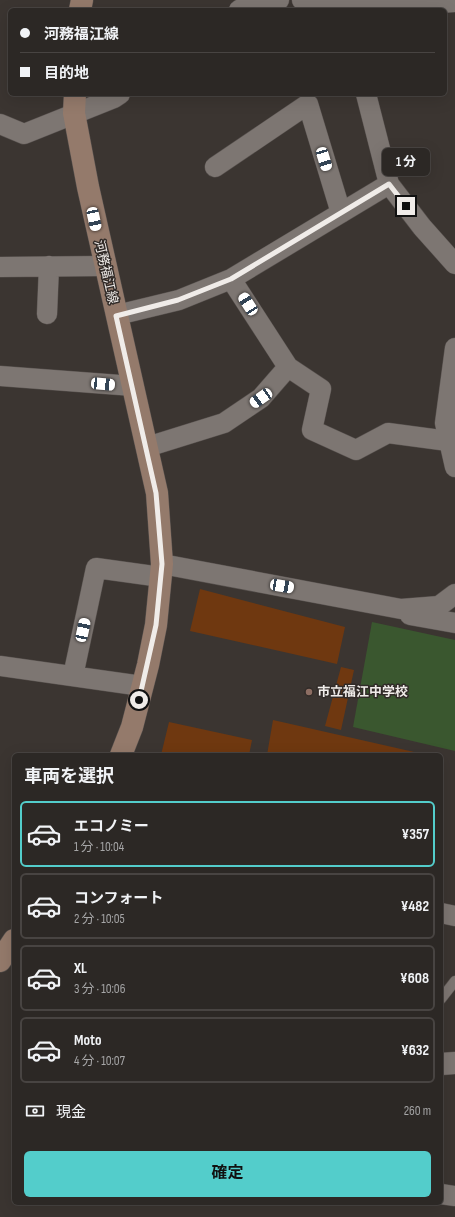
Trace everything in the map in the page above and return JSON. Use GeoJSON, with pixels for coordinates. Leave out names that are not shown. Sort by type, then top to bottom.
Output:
{"type":"FeatureCollection","features":[{"type":"Feature","properties":{"kind":"main road","name":"河務福江線"},"geometry":{"type":"LineString","coordinates":[[75,104],[104,266],[147,447],[156,493],[161,571],[156,625],[132,726],[122,753]]}},
{"type":"Feature","properties":{"kind":"main road"},"geometry":{"type":"LineString","coordinates":[[0,961],[12,943]]}},
{"type":"Feature","properties":{"kind":"street"},"geometry":{"type":"LineString","coordinates":[[243,8],[250,4],[279,0]]}},
{"type":"Feature","properties":{"kind":"street"},"geometry":{"type":"LineString","coordinates":[[302,0],[340,8]]}},
{"type":"Feature","properties":{"kind":"street"},"geometry":{"type":"LineString","coordinates":[[361,8],[455,2]]}},
{"type":"Feature","properties":{"kind":"street"},"geometry":{"type":"LineString","coordinates":[[0,124],[24,134],[75,104],[114,98],[117,96]]}},
{"type":"Feature","properties":{"kind":"street"},"geometry":{"type":"LineString","coordinates":[[367,96],[389,184],[422,227],[455,264]]}},
{"type":"Feature","properties":{"kind":"street"},"geometry":{"type":"LineString","coordinates":[[215,167],[308,104],[341,213]]}},
{"type":"Feature","properties":{"kind":"street"},"geometry":{"type":"LineString","coordinates":[[116,316],[178,300],[231,279],[389,184]]}},
{"type":"Feature","properties":{"kind":"street"},"geometry":{"type":"LineString","coordinates":[[47,314],[49,266]]}},
{"type":"Feature","properties":{"kind":"street"},"geometry":{"type":"LineString","coordinates":[[0,267],[104,266]]}},
{"type":"Feature","properties":{"kind":"street"},"geometry":{"type":"LineString","coordinates":[[231,279],[288,367],[321,389],[312,430],[356,450],[388,433],[448,441]]}},
{"type":"Feature","properties":{"kind":"street"},"geometry":{"type":"LineString","coordinates":[[455,348],[445,423],[455,467]]}},
{"type":"Feature","properties":{"kind":"street"},"geometry":{"type":"LineString","coordinates":[[147,447],[224,423],[261,398],[288,367]]}},
{"type":"Feature","properties":{"kind":"street"},"geometry":{"type":"LineString","coordinates":[[0,376],[132,386]]}},
{"type":"Feature","properties":{"kind":"street"},"geometry":{"type":"LineString","coordinates":[[73,676],[96,568],[161,571],[401,609],[439,606],[455,594]]}},
{"type":"Feature","properties":{"kind":"street"},"geometry":{"type":"LineString","coordinates":[[401,609],[410,615],[455,623]]}},
{"type":"Feature","properties":{"kind":"street"},"geometry":{"type":"LineString","coordinates":[[0,666],[142,686]]}},
{"type":"Feature","properties":{"kind":"street"},"geometry":{"type":"LineString","coordinates":[[443,913],[455,916]]}},
{"type":"Feature","properties":{"kind":"street"},"geometry":{"type":"LineString","coordinates":[[443,1064],[455,1063]]}},
{"type":"Feature","properties":{"kind":"street"},"geometry":{"type":"LineString","coordinates":[[443,1194],[455,1196]]}},
{"type":"Feature","properties":{"kind":"lane"},"geometry":{"type":"LineString","coordinates":[[443,996],[455,981]]}},
{"type":"Feature","properties":{"kind":"green space"},"geometry":{"type":"Polygon","coordinates":[[[372,622],[455,640],[455,751],[353,727],[372,622]]]}},
{"type":"Feature","properties":{"kind":"building"},"geometry":{"type":"Polygon","coordinates":[[[200,589],[345,627],[337,664],[190,631],[200,589]]]}},
{"type":"Feature","properties":{"kind":"building"},"geometry":{"type":"Polygon","coordinates":[[[341,667],[354,670],[341,730],[325,726],[341,667]]]}},
{"type":"Feature","properties":{"kind":"building"},"geometry":{"type":"Polygon","coordinates":[[[273,720],[419,753],[267,753],[273,720]]]}},
{"type":"Feature","properties":{"kind":"building"},"geometry":{"type":"Polygon","coordinates":[[[169,722],[252,740],[249,753],[161,753],[169,722]]]}},
{"type":"Feature","properties":{"kind":"place","name":"市立福江中学校"},"geometry":{"type":"Point","coordinates":[309,692]}},
{"type":"Feature","properties":{"kind":"route"},"geometry":{"type":"LineString","coordinates":[[139,700],[156,625],[162,564],[156,493],[147,447],[116,316],[178,300],[231,279],[389,184],[406,206]]}}]}
